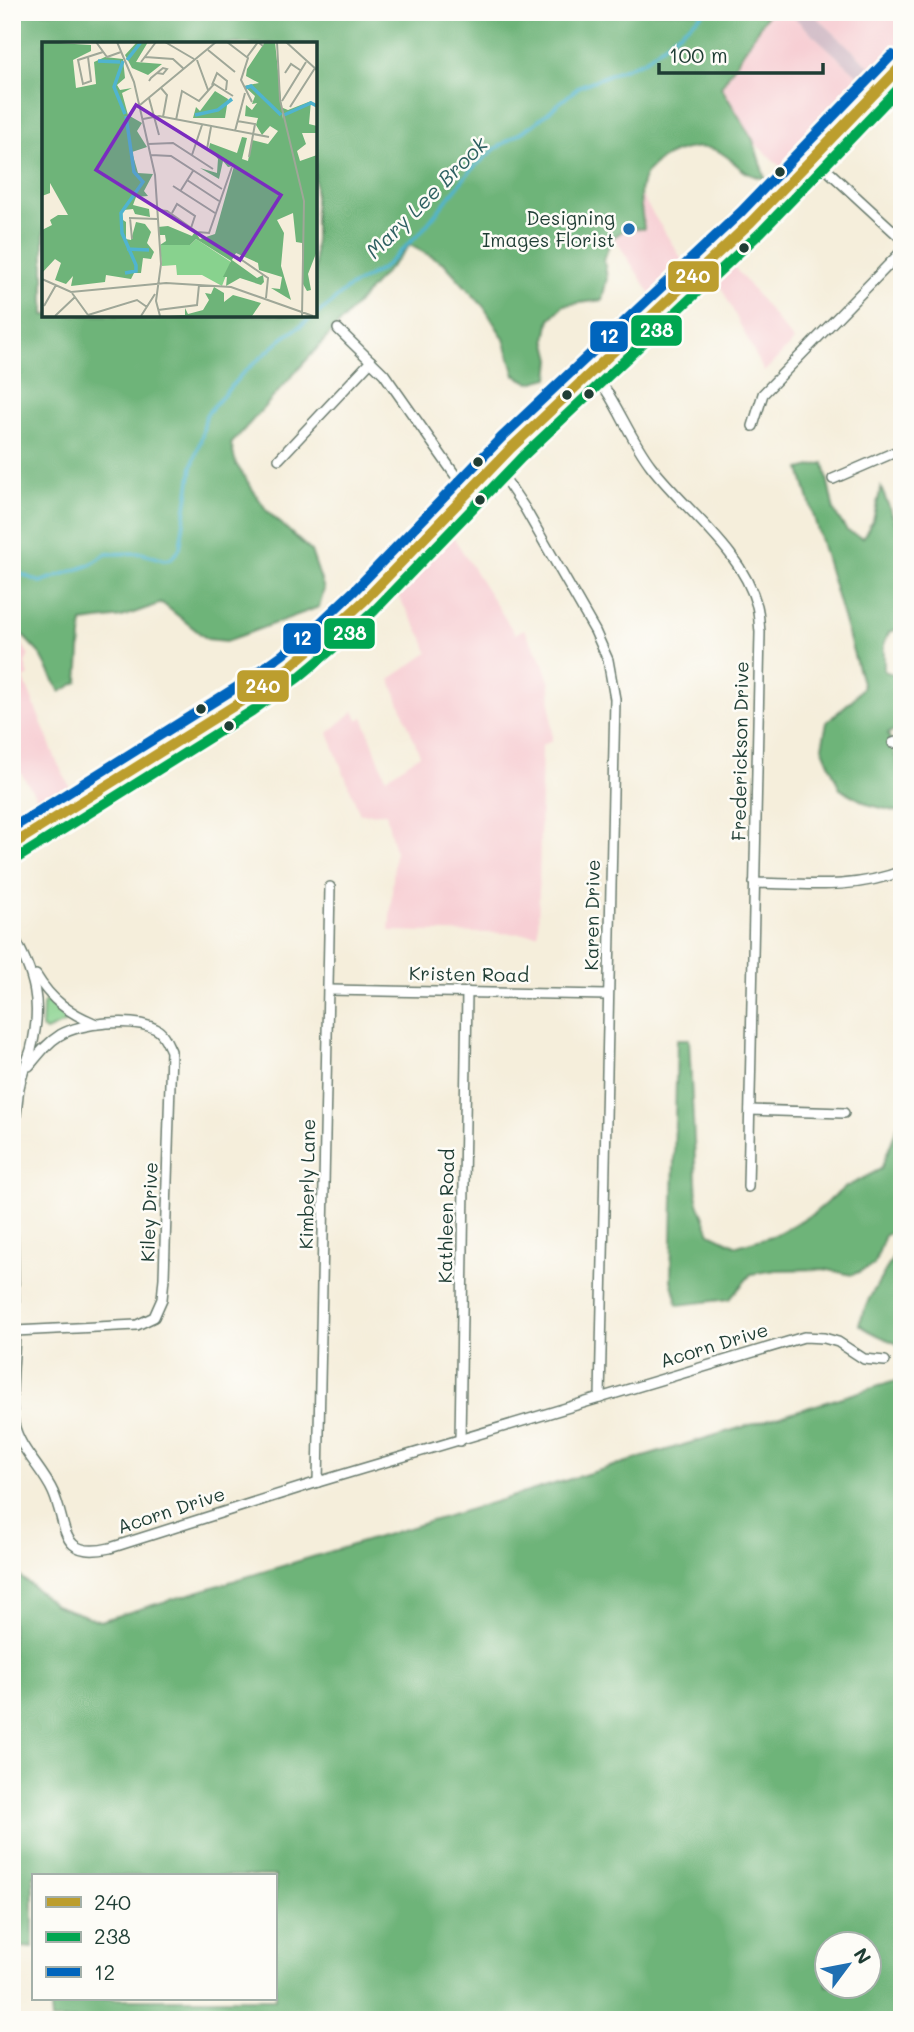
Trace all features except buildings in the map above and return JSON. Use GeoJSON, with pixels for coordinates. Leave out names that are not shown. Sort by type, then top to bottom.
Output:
{"type":"FeatureCollection","features":[{"type":"Feature","properties":{"kind":"main road"},"geometry":{"type":"LineString","coordinates":[[12,845],[173,746],[291,666],[364,601],[495,464],[724,249],[902,65]]}},
{"type":"Feature","properties":{"kind":"street"},"geometry":{"type":"LineString","coordinates":[[813,157],[902,239]]}},
{"type":"Feature","properties":{"kind":"street"},"geometry":{"type":"LineString","coordinates":[[753,426],[763,394],[902,251]]}},
{"type":"Feature","properties":{"kind":"street"},"geometry":{"type":"LineString","coordinates":[[338,329],[390,381],[467,492]]}},
{"type":"Feature","properties":{"kind":"street"},"geometry":{"type":"LineString","coordinates":[[279,459],[371,361]]}},
{"type":"Feature","properties":{"kind":"street","name":"Frederickson Drive"},"geometry":{"type":"LineString","coordinates":[[592,371],[604,385],[652,467],[738,564],[757,607],[760,632],[748,1187]]}},
{"type":"Feature","properties":{"kind":"street"},"geometry":{"type":"LineString","coordinates":[[833,479],[902,449]]}},
{"type":"Feature","properties":{"kind":"street","name":"Karen Drive"},"geometry":{"type":"LineString","coordinates":[[495,464],[524,507],[595,631],[608,660],[615,699],[600,1398]]}},
{"type":"Feature","properties":{"kind":"street"},"geometry":{"type":"LineString","coordinates":[[754,883],[856,884],[878,880],[902,871]]}},
{"type":"Feature","properties":{"kind":"street","name":"Kimberly Lane"},"geometry":{"type":"LineString","coordinates":[[317,1482],[330,887]]}},
{"type":"Feature","properties":{"kind":"street","name":"Acorn Drive"},"geometry":{"type":"LineString","coordinates":[[12,934],[29,964],[35,985],[37,1016],[18,1095],[15,1141],[14,1423],[27,1453],[53,1492],[60,1522],[68,1539],[79,1548],[94,1552],[110,1548],[317,1482],[804,1337],[831,1340],[864,1359],[885,1361]]}},
{"type":"Feature","properties":{"kind":"street","name":"Kiley Drive"},"geometry":{"type":"LineString","coordinates":[[29,964],[52,998],[73,1015],[97,1024]]}},
{"type":"Feature","properties":{"kind":"street","name":"Kristen Road"},"geometry":{"type":"LineString","coordinates":[[329,990],[607,995]]}},
{"type":"Feature","properties":{"kind":"street","name":"Kathleen Road"},"geometry":{"type":"LineString","coordinates":[[460,1441],[467,992]]}},
{"type":"Feature","properties":{"kind":"street","name":"Kiley Drive"},"geometry":{"type":"LineString","coordinates":[[15,1331],[137,1325],[154,1317],[162,1299],[171,1051],[157,1029],[138,1023],[97,1024],[76,1028],[58,1036],[25,1070]]}},
{"type":"Feature","properties":{"kind":"street"},"geometry":{"type":"LineString","coordinates":[[750,1110],[844,1113]]}},
{"type":"Feature","properties":{"kind":"shaded area"},"geometry":{"type":"Polygon","coordinates":[[[745,12],[788,12],[865,82],[782,168],[682,77],[745,12]]]}},
{"type":"Feature","properties":{"kind":"shaded area"},"geometry":{"type":"Polygon","coordinates":[[[788,12],[811,12],[875,71],[865,82],[788,12]]]}},
{"type":"Feature","properties":{"kind":"shaded area"},"geometry":{"type":"Polygon","coordinates":[[[811,12],[902,12],[902,44],[875,71],[811,12]]]}},
{"type":"Feature","properties":{"kind":"shaded area"},"geometry":{"type":"Polygon","coordinates":[[[596,125],[685,264],[652,296],[559,152],[596,125]]]}},
{"type":"Feature","properties":{"kind":"shaded area"},"geometry":{"type":"Polygon","coordinates":[[[731,263],[794,341],[764,372],[716,277],[731,263]]]}},
{"type":"Feature","properties":{"kind":"shaded area"},"geometry":{"type":"Polygon","coordinates":[[[450,532],[515,634],[524,629],[543,663],[550,684],[552,741],[542,745],[538,934],[389,931],[395,852],[386,813],[360,814],[328,733],[354,711],[358,720],[363,717],[386,778],[420,755],[390,679],[428,653],[423,638],[395,591],[450,532]]]}},
{"type":"Feature","properties":{"kind":"shaded area"},"geometry":{"type":"Polygon","coordinates":[[[12,637],[20,641],[29,655],[25,663],[29,676],[24,679],[57,762],[72,791],[44,809],[12,759],[12,637]]]}},
{"type":"Feature","properties":{"kind":"green space"},"geometry":{"type":"Polygon","coordinates":[[[12,12],[769,12],[721,87],[753,140],[765,179],[749,174],[727,156],[710,148],[685,149],[662,159],[652,167],[645,176],[640,191],[644,229],[627,228],[611,239],[604,260],[607,278],[602,300],[564,305],[550,319],[546,339],[551,359],[549,378],[530,383],[515,375],[504,339],[484,307],[444,263],[410,245],[231,444],[236,464],[267,511],[311,551],[324,589],[319,607],[227,641],[207,639],[162,603],[122,617],[82,622],[78,682],[60,692],[40,654],[12,624],[12,12]]]}},
{"type":"Feature","properties":{"kind":"green space"},"geometry":{"type":"Polygon","coordinates":[[[824,463],[834,511],[847,531],[863,538],[873,520],[881,488],[896,524],[902,522],[902,628],[889,632],[884,644],[884,671],[902,678],[902,728],[888,733],[902,778],[902,813],[870,805],[840,789],[822,747],[827,722],[853,699],[863,686],[800,469],[824,463]]]}},
{"type":"Feature","properties":{"kind":"green space"},"geometry":{"type":"Polygon","coordinates":[[[46,1000],[66,1018],[64,1023],[46,1031],[42,1028],[43,1005],[46,1000]]]}},
{"type":"Feature","properties":{"kind":"green space"},"geometry":{"type":"Polygon","coordinates":[[[677,1039],[689,1039],[697,1200],[710,1233],[737,1246],[775,1235],[813,1214],[844,1188],[881,1169],[902,1115],[902,1227],[885,1235],[874,1265],[852,1275],[824,1269],[776,1270],[751,1274],[730,1299],[678,1305],[671,1280],[677,1039]]]}},
{"type":"Feature","properties":{"kind":"green space"},"geometry":{"type":"Polygon","coordinates":[[[902,1242],[902,1346],[859,1324],[869,1299],[902,1242]]]}},
{"type":"Feature","properties":{"kind":"green space"},"geometry":{"type":"Polygon","coordinates":[[[902,1379],[902,2020],[52,2020],[50,2000],[276,2000],[276,1874],[32,1874],[32,1948],[12,1946],[12,1570],[55,1605],[100,1621],[902,1379]]]}},
{"type":"Feature","properties":{"kind":"waterway","name":"Mary Lee Brook"},"geometry":{"type":"LineString","coordinates":[[317,314],[345,290],[382,269],[421,232],[471,170],[495,149],[533,125],[580,86],[644,61],[705,12]]}},
{"type":"Feature","properties":{"kind":"waterway","name":"Mary Lee Brook"},"geometry":{"type":"LineString","coordinates":[[12,570],[40,582],[90,565],[106,554],[141,553],[164,560],[171,559],[180,548],[192,467],[206,415],[241,375],[282,339],[313,317]]}},
{"type":"Feature","properties":{"kind":"transit line","name":"12"},"geometry":{"type":"LineString","coordinates":[[12,828],[237,687],[318,625],[501,438],[741,212],[892,55]]}},
{"type":"Feature","properties":{"kind":"transit line","name":"240"},"geometry":{"type":"LineString","coordinates":[[12,845],[245,699],[291,666],[327,635],[364,601],[511,448],[751,222],[902,65]]}},
{"type":"Feature","properties":{"kind":"transit line","name":"238"},"geometry":{"type":"LineString","coordinates":[[19,857],[252,711],[336,646],[374,611],[521,458],[761,232],[902,85]]}},
{"type":"Feature","properties":{"kind":"place","name":"Designing Images Florist"},"geometry":{"type":"Point","coordinates":[629,229]}}]}
